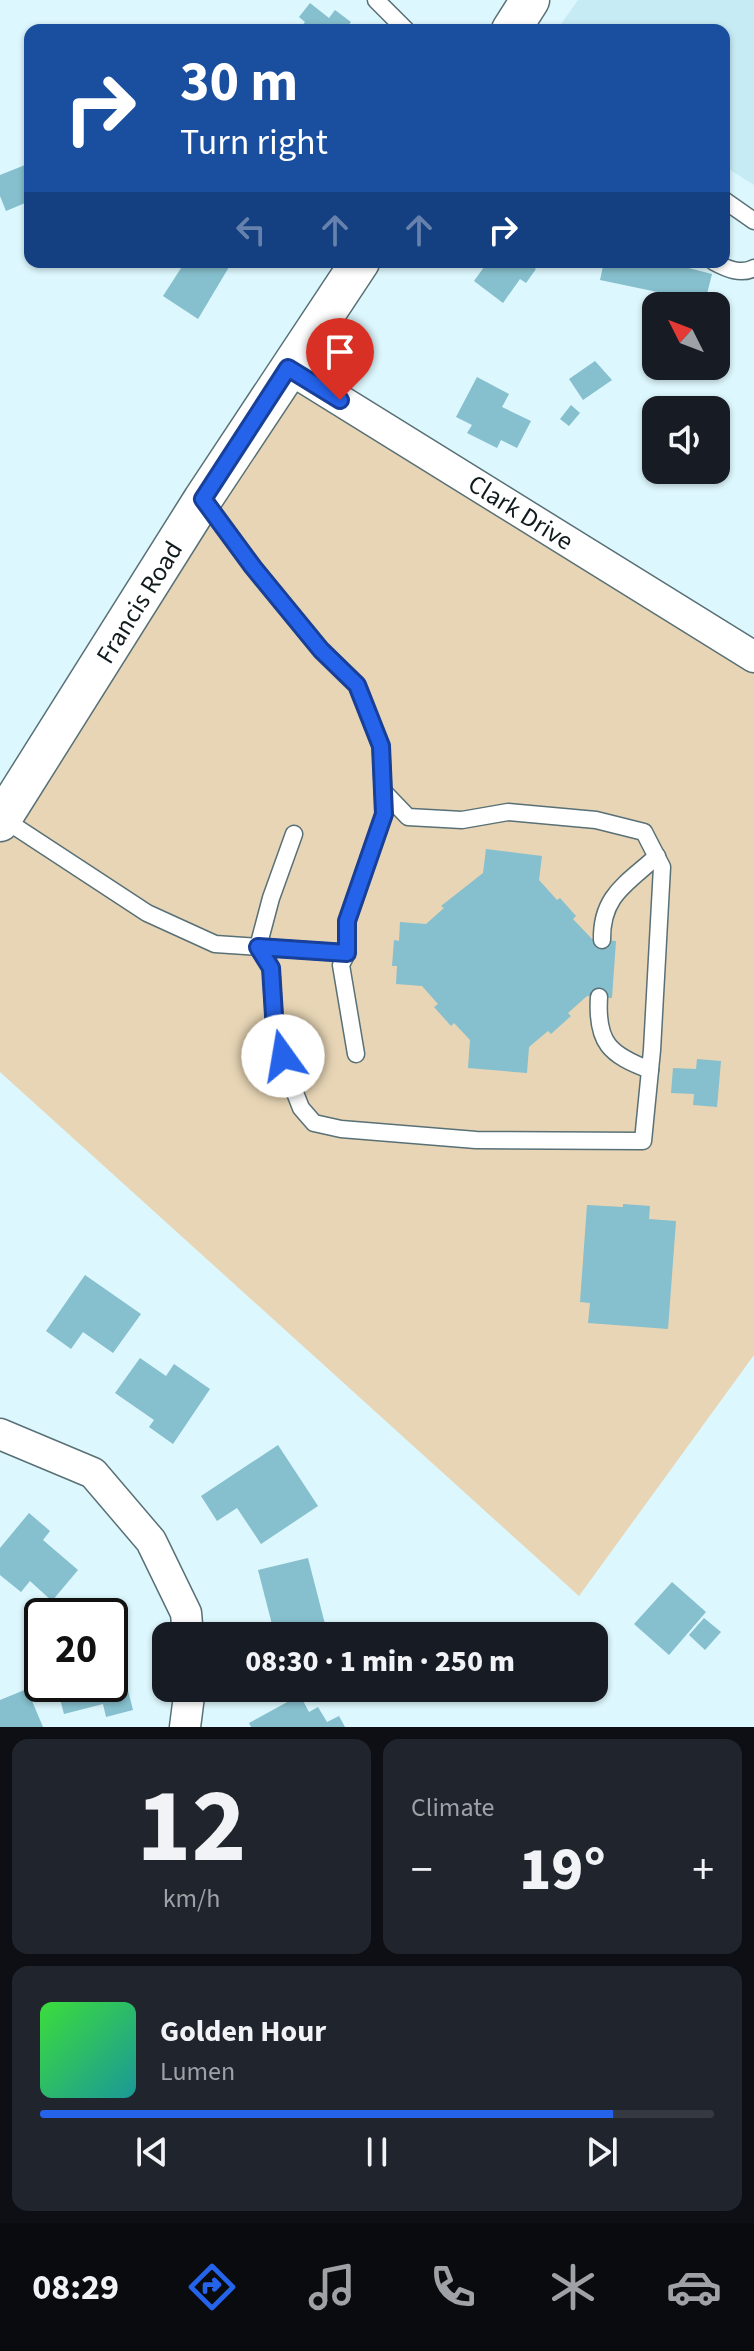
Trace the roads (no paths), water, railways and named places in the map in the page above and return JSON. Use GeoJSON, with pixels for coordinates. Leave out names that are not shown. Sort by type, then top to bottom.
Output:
{"type":"FeatureCollection","features":[{"type":"Feature","properties":{"kind":"street"},"geometry":{"type":"LineString","coordinates":[[515,24],[530,0]]}},
{"type":"Feature","properties":{"kind":"street","name":"Francis Road"},"geometry":{"type":"LineString","coordinates":[[1,820],[203,499],[356,268]]}},
{"type":"Feature","properties":{"kind":"street","name":"Clark Drive"},"geometry":{"type":"LineString","coordinates":[[288,368],[754,657]]}},
{"type":"Feature","properties":{"kind":"street"},"geometry":{"type":"LineString","coordinates":[[0,1434],[93,1473],[151,1541],[186,1613],[187,1622]]}},
{"type":"Feature","properties":{"kind":"street"},"geometry":{"type":"LineString","coordinates":[[185,1727],[188,1702]]}},
{"type":"Feature","properties":{"kind":"lane"},"geometry":{"type":"LineString","coordinates":[[376,0],[400,24]]}},
{"type":"Feature","properties":{"kind":"lane"},"geometry":{"type":"LineString","coordinates":[[730,204],[754,221]]}},
{"type":"Feature","properties":{"kind":"lane"},"geometry":{"type":"LineString","coordinates":[[725,268],[741,271],[754,268]]}},
{"type":"Feature","properties":{"kind":"lane"},"geometry":{"type":"LineString","coordinates":[[203,499],[253,567],[321,650],[357,685],[381,746],[384,814],[347,921],[347,953],[341,965],[356,1054]]}},
{"type":"Feature","properties":{"kind":"lane"},"geometry":{"type":"LineString","coordinates":[[294,834],[271,898],[258,947],[271,968],[275,1031],[290,1080],[301,1108],[314,1123],[341,1129],[476,1140],[643,1141],[662,867],[644,832],[596,820],[508,812],[462,820],[408,817],[383,791]]}},
{"type":"Feature","properties":{"kind":"lane"},"geometry":{"type":"LineString","coordinates":[[1,820],[147,913],[215,944],[347,953]]}},
{"type":"Feature","properties":{"kind":"lane"},"geometry":{"type":"LineString","coordinates":[[602,940],[605,908],[620,888],[657,856]]}},
{"type":"Feature","properties":{"kind":"lane"},"geometry":{"type":"LineString","coordinates":[[599,997],[601,1036],[621,1059],[650,1070]]}}]}
